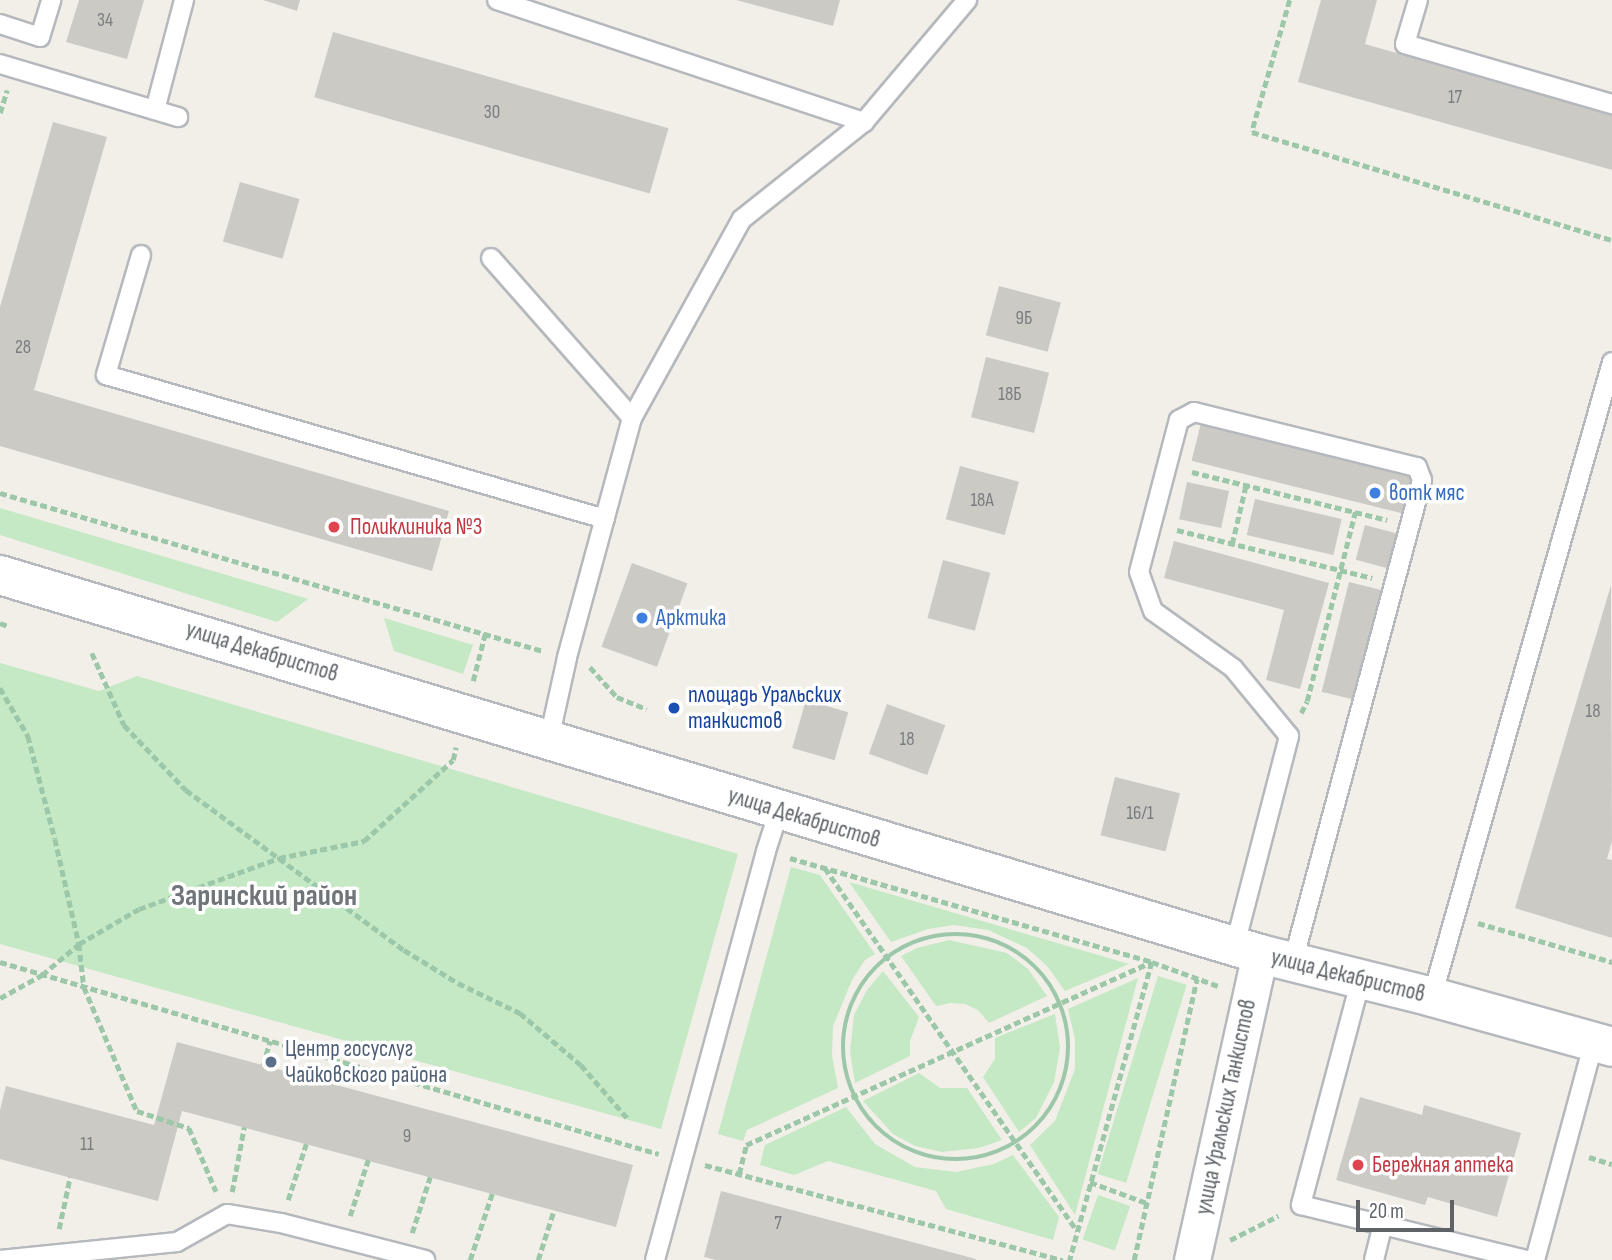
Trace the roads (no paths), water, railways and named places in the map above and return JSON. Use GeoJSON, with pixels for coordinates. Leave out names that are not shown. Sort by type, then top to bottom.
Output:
{"type":"FeatureCollection","features":[{"type":"Feature","properties":{"kind":"street","name":"улица Декабристов"},"geometry":{"type":"LineString","coordinates":[[0,575],[549,739],[779,811],[1263,954],[1432,997],[1603,1045]]}},
{"type":"Feature","properties":{"kind":"street","name":"улица Уральских Танкистов"},"geometry":{"type":"LineString","coordinates":[[1192,1260],[1250,997],[1263,954]]}},
{"type":"Feature","properties":{"kind":"lane"},"geometry":{"type":"LineString","coordinates":[[0,24],[40,37],[51,0]]}},
{"type":"Feature","properties":{"kind":"lane"},"geometry":{"type":"LineString","coordinates":[[155,110],[184,0]]}},
{"type":"Feature","properties":{"kind":"lane"},"geometry":{"type":"LineString","coordinates":[[497,0],[864,122]]}},
{"type":"Feature","properties":{"kind":"lane"},"geometry":{"type":"LineString","coordinates":[[549,739],[567,658],[632,418],[742,219],[864,122],[967,0]]}},
{"type":"Feature","properties":{"kind":"lane"},"geometry":{"type":"LineString","coordinates":[[1418,0],[1405,44],[1612,104]]}},
{"type":"Feature","properties":{"kind":"lane"},"geometry":{"type":"LineString","coordinates":[[0,64],[178,117]]}},
{"type":"Feature","properties":{"kind":"lane"},"geometry":{"type":"LineString","coordinates":[[141,255],[106,374],[605,519]]}},
{"type":"Feature","properties":{"kind":"lane"},"geometry":{"type":"LineString","coordinates":[[491,258],[632,418]]}},
{"type":"Feature","properties":{"kind":"lane"},"geometry":{"type":"LineString","coordinates":[[1432,997],[1612,362]]}},
{"type":"Feature","properties":{"kind":"lane"},"geometry":{"type":"LineString","coordinates":[[1194,412],[1418,467],[1422,480],[1394,584],[1263,954],[1289,736],[1233,668],[1153,611],[1139,572],[1179,420],[1194,412]]}},
{"type":"Feature","properties":{"kind":"lane"},"geometry":{"type":"LineString","coordinates":[[655,1260],[779,811]]}},
{"type":"Feature","properties":{"kind":"lane"},"geometry":{"type":"LineString","coordinates":[[1361,979],[1301,1205],[1526,1260]]}},
{"type":"Feature","properties":{"kind":"lane"},"geometry":{"type":"LineString","coordinates":[[1535,1260],[1603,1045]]}},
{"type":"Feature","properties":{"kind":"lane"},"geometry":{"type":"LineString","coordinates":[[0,1260],[177,1242],[227,1214],[281,1223],[425,1260]]}},
{"type":"Feature","properties":{"kind":"lane"},"geometry":{"type":"LineString","coordinates":[[1374,1260],[1383,1225]]}},
{"type":"Feature","properties":{"kind":"place","name":"вотк мяс"},"geometry":{"type":"Point","coordinates":[1375,493]}},
{"type":"Feature","properties":{"kind":"place","name":"Поликлиника №3"},"geometry":{"type":"Point","coordinates":[334,527]}},
{"type":"Feature","properties":{"kind":"place","name":"Арктика"},"geometry":{"type":"Point","coordinates":[642,618]}},
{"type":"Feature","properties":{"kind":"place","name":"площадь Уральских танкистов"},"geometry":{"type":"Point","coordinates":[674,708]}},
{"type":"Feature","properties":{"kind":"place","name":"Центр госуслуг Чайковского района"},"geometry":{"type":"Point","coordinates":[271,1062]}},
{"type":"Feature","properties":{"kind":"place","name":"Бережная аптека"},"geometry":{"type":"Point","coordinates":[1358,1165]}},
{"type":"Feature","properties":{"kind":"district","name":"Заринский район"},"geometry":{"type":"Point","coordinates":[264,896]}}]}
